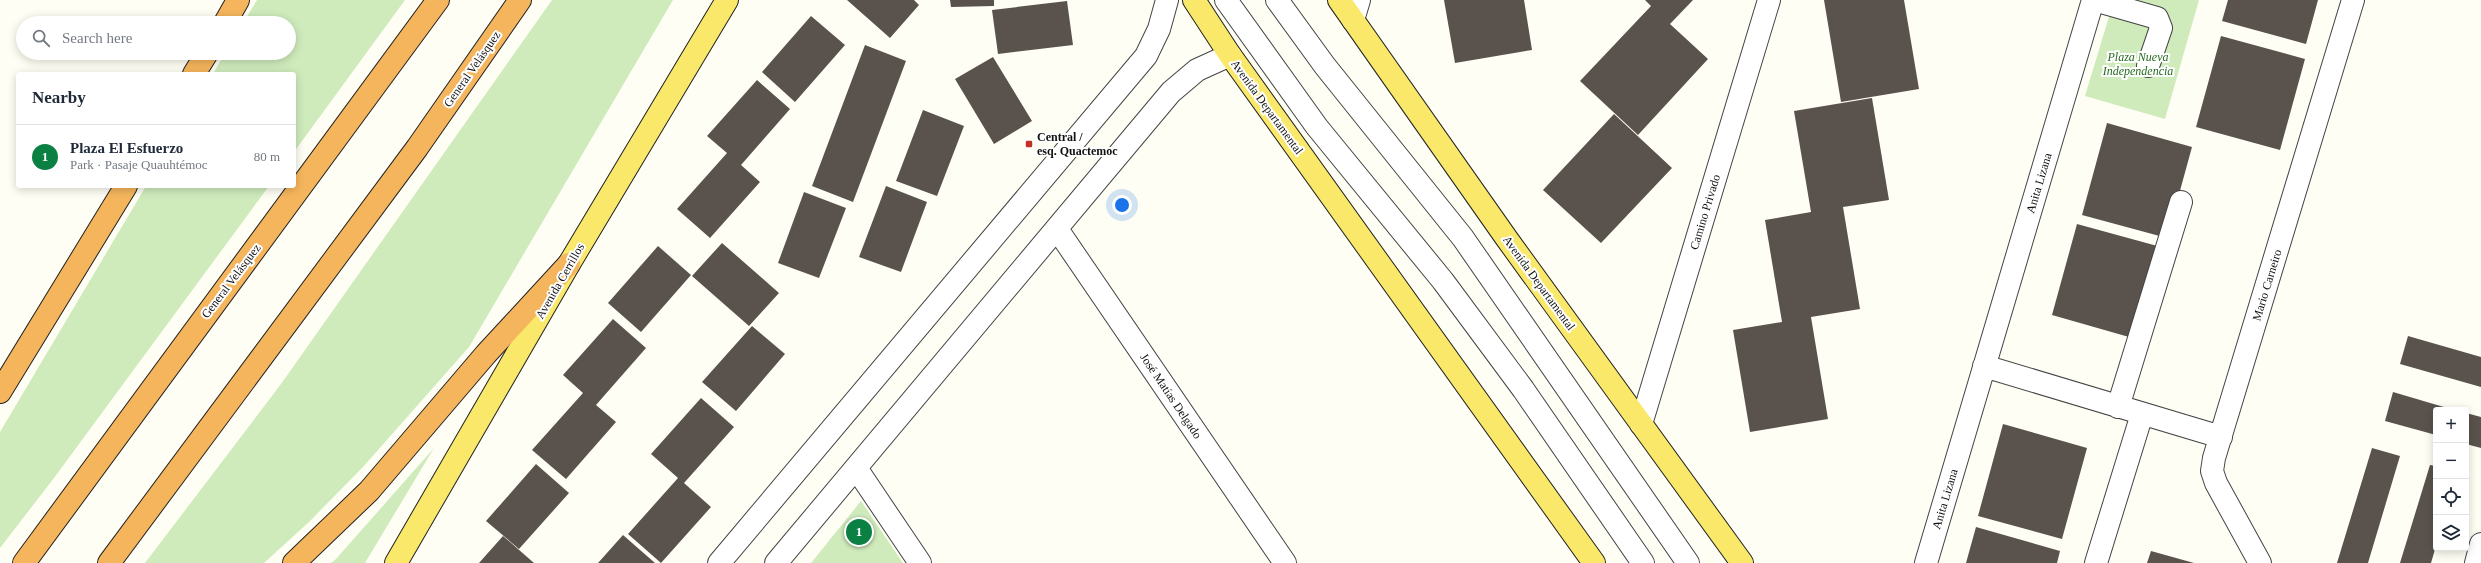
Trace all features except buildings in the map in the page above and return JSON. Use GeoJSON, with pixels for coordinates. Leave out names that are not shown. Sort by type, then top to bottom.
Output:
{"type":"FeatureCollection","features":[{"type":"Feature","properties":{"kind":"highway"},"geometry":{"type":"LineString","coordinates":[[228,16],[238,0]]}},
{"type":"Feature","properties":{"kind":"highway","name":"General Velásquez"},"geometry":{"type":"LineString","coordinates":[[24,563],[438,0]]}},
{"type":"Feature","properties":{"kind":"highway","name":"General Velásquez"},"geometry":{"type":"LineString","coordinates":[[109,563],[417,148],[520,0]]}},
{"type":"Feature","properties":{"kind":"highway"},"geometry":{"type":"LineString","coordinates":[[195,72],[203,60]]}},
{"type":"Feature","properties":{"kind":"highway"},"geometry":{"type":"LineString","coordinates":[[0,392],[125,188]]}},
{"type":"Feature","properties":{"kind":"highway"},"geometry":{"type":"LineString","coordinates":[[294,563],[370,491],[415,440],[486,354],[569,264]]}},
{"type":"Feature","properties":{"kind":"main road","name":"Avenida Cerrillos"},"geometry":{"type":"LineString","coordinates":[[396,563],[569,264],[727,0]]}},
{"type":"Feature","properties":{"kind":"main road","name":"Avenida Departamental"},"geometry":{"type":"LineString","coordinates":[[1194,0],[1230,55],[1594,563]]}},
{"type":"Feature","properties":{"kind":"main road","name":"Avenida Departamental"},"geometry":{"type":"LineString","coordinates":[[1339,0],[1356,10],[1641,424],[1742,563]]}},
{"type":"Feature","properties":{"kind":"street"},"geometry":{"type":"LineString","coordinates":[[719,563],[1146,56],[1159,29],[1167,0]]}},
{"type":"Feature","properties":{"kind":"street"},"geometry":{"type":"LineString","coordinates":[[1226,0],[1317,127],[1442,281],[1509,370],[1643,563]]}},
{"type":"Feature","properties":{"kind":"street"},"geometry":{"type":"LineString","coordinates":[[1277,0],[1325,66],[1463,238],[1688,563]]}},
{"type":"Feature","properties":{"kind":"street","name":"Camino Privado"},"geometry":{"type":"LineString","coordinates":[[1641,424],[1769,0]]}},
{"type":"Feature","properties":{"kind":"street"},"geometry":{"type":"LineString","coordinates":[[2094,0],[2157,18],[2161,28],[2148,66]]}},
{"type":"Feature","properties":{"kind":"street","name":"Anita Lizana"},"geometry":{"type":"LineString","coordinates":[[1926,563],[2094,0]]}},
{"type":"Feature","properties":{"kind":"street","name":"Mario Carneiro"},"geometry":{"type":"LineString","coordinates":[[2260,563],[2212,471],[2354,0]]}},
{"type":"Feature","properties":{"kind":"street"},"geometry":{"type":"LineString","coordinates":[[776,563],[1171,92],[1197,70],[1230,55]]}},
{"type":"Feature","properties":{"kind":"street"},"geometry":{"type":"LineString","coordinates":[[2118,407],[2181,202]]}},
{"type":"Feature","properties":{"kind":"street","name":"José Matías Delgado"},"geometry":{"type":"LineString","coordinates":[[1057,229],[1285,563]]}},
{"type":"Feature","properties":{"kind":"street"},"geometry":{"type":"LineString","coordinates":[[1984,366],[2221,437]]}},
{"type":"Feature","properties":{"kind":"street"},"geometry":{"type":"LineString","coordinates":[[2096,563],[2142,414]]}},
{"type":"Feature","properties":{"kind":"street"},"geometry":{"type":"LineString","coordinates":[[856,468],[920,563]]}},
{"type":"Feature","properties":{"kind":"street"},"geometry":{"type":"LineString","coordinates":[[2476,563],[2481,544]]}},
{"type":"Feature","properties":{"kind":"green space"},"geometry":{"type":"Polygon","coordinates":[[[257,0],[405,0],[296,149],[296,72],[214,72],[221,60],[296,60],[296,16],[247,16],[257,0]]]}},
{"type":"Feature","properties":{"kind":"green space"},"geometry":{"type":"Polygon","coordinates":[[[552,0],[673,0],[469,347],[363,467],[309,522],[264,563],[145,563],[281,384],[552,0]]]}},
{"type":"Feature","properties":{"kind":"green space","name":"Plaza Nueva Independencia"},"geometry":{"type":"Polygon","coordinates":[[[2114,0],[2199,0],[2165,119],[2085,96],[2114,0]]]}},
{"type":"Feature","properties":{"kind":"green space"},"geometry":{"type":"Polygon","coordinates":[[[145,188],[268,188],[54,478],[0,548],[0,432],[145,188]]]}},
{"type":"Feature","properties":{"kind":"green space"},"geometry":{"type":"Polygon","coordinates":[[[434,448],[365,563],[331,563],[336,559],[434,448]]]}},
{"type":"Feature","properties":{"kind":"green space"},"geometry":{"type":"Polygon","coordinates":[[[861,501],[903,563],[811,563],[861,501]]]}},
{"type":"Feature","properties":{"kind":"place","name":"Central / esq. Quactemoc"},"geometry":{"type":"Point","coordinates":[1029,144]}},
{"type":"Feature","properties":{"kind":"place","name":"Plaza El Esfuerzo"},"geometry":{"type":"Point","coordinates":[859,532]}}]}
